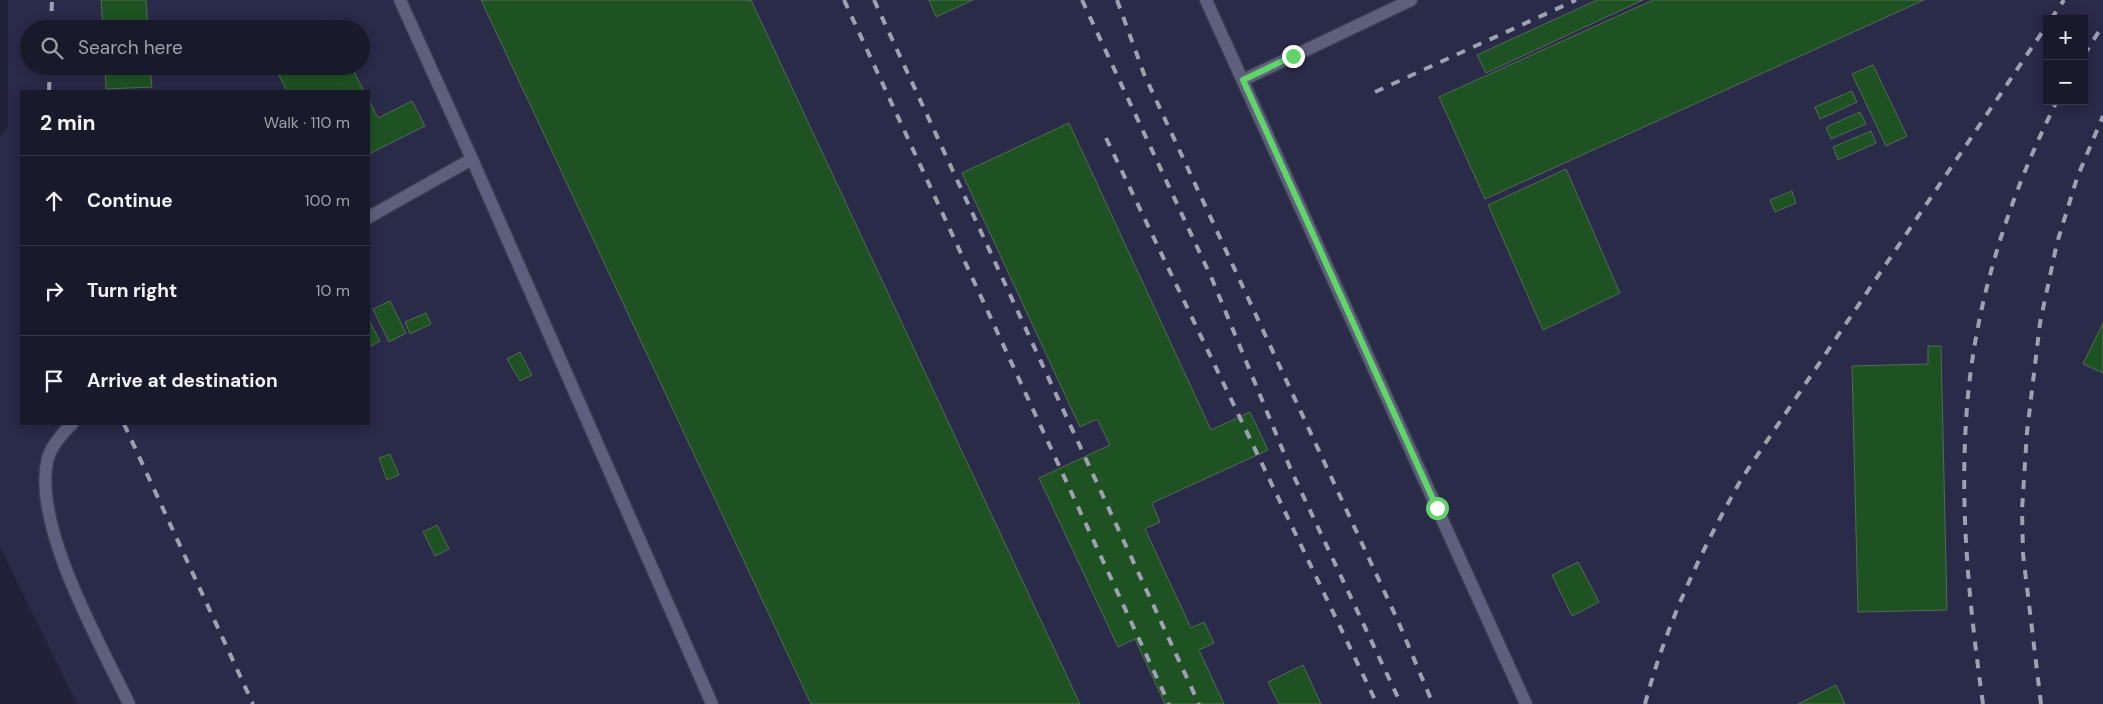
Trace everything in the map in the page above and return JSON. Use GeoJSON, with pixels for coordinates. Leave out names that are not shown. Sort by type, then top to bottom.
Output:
{"type":"FeatureCollection","features":[{"type":"Feature","properties":{"kind":"lane"},"geometry":{"type":"LineString","coordinates":[[400,0],[712,704]]}},
{"type":"Feature","properties":{"kind":"lane"},"geometry":{"type":"LineString","coordinates":[[1206,0],[1526,704]]}},
{"type":"Feature","properties":{"kind":"lane"},"geometry":{"type":"LineString","coordinates":[[1243,80],[1411,0]]}},
{"type":"Feature","properties":{"kind":"lane"},"geometry":{"type":"LineString","coordinates":[[370,216],[472,159]]}},
{"type":"Feature","properties":{"kind":"lane"},"geometry":{"type":"LineString","coordinates":[[71,425],[56,444],[47,460],[44,489],[54,533],[66,572],[128,704]]}},
{"type":"Feature","properties":{"kind":"shaded area"},"geometry":{"type":"Polygon","coordinates":[[[8,0],[2103,0],[2103,704],[77,704],[0,547],[0,137],[8,126],[8,0]]]}},
{"type":"Feature","properties":{"kind":"building"},"geometry":{"type":"Polygon","coordinates":[[[101,0],[146,0],[147,20],[102,20],[101,0]]]}},
{"type":"Feature","properties":{"kind":"building"},"geometry":{"type":"Polygon","coordinates":[[[481,0],[751,0],[1080,704],[811,704],[481,0]]]}},
{"type":"Feature","properties":{"kind":"building"},"geometry":{"type":"Polygon","coordinates":[[[929,0],[973,0],[936,17],[929,0]]]}},
{"type":"Feature","properties":{"kind":"building"},"geometry":{"type":"Polygon","coordinates":[[[1597,0],[1643,0],[1486,73],[1477,55],[1597,0]]]}},
{"type":"Feature","properties":{"kind":"building"},"geometry":{"type":"Polygon","coordinates":[[[1653,0],[1924,0],[1485,199],[1439,97],[1653,0]]]}},
{"type":"Feature","properties":{"kind":"building"},"geometry":{"type":"Polygon","coordinates":[[[1873,65],[1907,136],[1886,146],[1852,74],[1873,65]]]}},
{"type":"Feature","properties":{"kind":"building"},"geometry":{"type":"Polygon","coordinates":[[[105,75],[151,75],[152,87],[106,89],[105,75]]]}},
{"type":"Feature","properties":{"kind":"building"},"geometry":{"type":"Polygon","coordinates":[[[279,75],[356,75],[363,90],[286,90],[279,75]]]}},
{"type":"Feature","properties":{"kind":"building"},"geometry":{"type":"Polygon","coordinates":[[[1852,91],[1857,102],[1820,119],[1815,107],[1852,91]]]}},
{"type":"Feature","properties":{"kind":"building"},"geometry":{"type":"Polygon","coordinates":[[[412,101],[425,126],[370,154],[370,102],[378,118],[412,101]]]}},
{"type":"Feature","properties":{"kind":"building"},"geometry":{"type":"Polygon","coordinates":[[[1860,112],[1866,124],[1831,139],[1826,127],[1860,112]]]}},
{"type":"Feature","properties":{"kind":"building"},"geometry":{"type":"Polygon","coordinates":[[[1069,123],[1211,430],[1250,412],[1268,450],[1152,503],[1160,522],[1145,529],[1191,628],[1204,622],[1214,643],[1199,650],[1224,704],[1165,704],[1135,639],[1118,647],[1039,478],[1110,445],[1097,419],[1080,427],[962,173],[1069,123]]]}},
{"type":"Feature","properties":{"kind":"building"},"geometry":{"type":"Polygon","coordinates":[[[1871,131],[1876,143],[1838,160],[1833,147],[1871,131]]]}},
{"type":"Feature","properties":{"kind":"building"},"geometry":{"type":"Polygon","coordinates":[[[1566,169],[1620,293],[1543,330],[1488,205],[1566,169]]]}},
{"type":"Feature","properties":{"kind":"building"},"geometry":{"type":"Polygon","coordinates":[[[1792,191],[1796,203],[1775,212],[1770,200],[1792,191]]]}},
{"type":"Feature","properties":{"kind":"building"},"geometry":{"type":"Polygon","coordinates":[[[390,301],[406,333],[389,342],[373,309],[390,301]]]}},
{"type":"Feature","properties":{"kind":"building"},"geometry":{"type":"Polygon","coordinates":[[[426,313],[431,324],[410,334],[405,322],[426,313]]]}},
{"type":"Feature","properties":{"kind":"building"},"geometry":{"type":"Polygon","coordinates":[[[370,322],[380,341],[370,346],[370,322]]]}},
{"type":"Feature","properties":{"kind":"building"},"geometry":{"type":"Polygon","coordinates":[[[2103,323],[2103,373],[2083,364],[2103,323]]]}},
{"type":"Feature","properties":{"kind":"building"},"geometry":{"type":"Polygon","coordinates":[[[1928,346],[1941,346],[1947,610],[1858,612],[1852,366],[1928,364],[1928,346]]]}},
{"type":"Feature","properties":{"kind":"building"},"geometry":{"type":"Polygon","coordinates":[[[520,352],[532,375],[520,381],[507,359],[520,352]]]}},
{"type":"Feature","properties":{"kind":"building"},"geometry":{"type":"Polygon","coordinates":[[[390,454],[399,475],[387,480],[379,458],[390,454]]]}},
{"type":"Feature","properties":{"kind":"building"},"geometry":{"type":"Polygon","coordinates":[[[437,525],[449,549],[435,556],[423,532],[437,525]]]}},
{"type":"Feature","properties":{"kind":"building"},"geometry":{"type":"Polygon","coordinates":[[[1578,562],[1599,602],[1572,616],[1552,575],[1578,562]]]}},
{"type":"Feature","properties":{"kind":"building"},"geometry":{"type":"Polygon","coordinates":[[[1303,665],[1321,704],[1279,704],[1268,682],[1303,665]]]}},
{"type":"Feature","properties":{"kind":"building"},"geometry":{"type":"Polygon","coordinates":[[[1836,685],[1845,704],[1798,704],[1836,685]]]}},
{"type":"Feature","properties":{"kind":"railway"},"geometry":{"type":"LineString","coordinates":[[51,20],[52,0]]}},
{"type":"Feature","properties":{"kind":"railway"},"geometry":{"type":"LineString","coordinates":[[844,0],[1169,704]]}},
{"type":"Feature","properties":{"kind":"railway"},"geometry":{"type":"LineString","coordinates":[[874,0],[1199,704]]}},
{"type":"Feature","properties":{"kind":"railway"},"geometry":{"type":"LineString","coordinates":[[1082,0],[1212,279],[1291,470],[1401,704]]}},
{"type":"Feature","properties":{"kind":"railway"},"geometry":{"type":"LineString","coordinates":[[1117,0],[1144,74],[1398,621],[1433,704]]}},
{"type":"Feature","properties":{"kind":"railway"},"geometry":{"type":"LineString","coordinates":[[1375,92],[1576,0]]}},
{"type":"Feature","properties":{"kind":"railway"},"geometry":{"type":"LineString","coordinates":[[2054,15],[2064,0]]}},
{"type":"Feature","properties":{"kind":"railway"},"geometry":{"type":"LineString","coordinates":[[2088,49],[2103,25]]}},
{"type":"Feature","properties":{"kind":"railway"},"geometry":{"type":"LineString","coordinates":[[1645,704],[1663,645],[1686,588],[1742,478],[2043,31]]}},
{"type":"Feature","properties":{"kind":"railway"},"geometry":{"type":"LineString","coordinates":[[49,90],[50,75]]}},
{"type":"Feature","properties":{"kind":"railway"},"geometry":{"type":"LineString","coordinates":[[1983,704],[1970,599],[1965,528],[1964,458],[1970,380],[1984,298],[1995,257],[2023,177],[2055,105]]}},
{"type":"Feature","properties":{"kind":"railway"},"geometry":{"type":"LineString","coordinates":[[2041,704],[2023,554],[2022,510],[2027,432],[2040,323],[2057,243],[2077,178],[2103,116]]}},
{"type":"Feature","properties":{"kind":"railway"},"geometry":{"type":"LineString","coordinates":[[1106,138],[1377,704]]}},
{"type":"Feature","properties":{"kind":"railway"},"geometry":{"type":"LineString","coordinates":[[124,425],[253,704]]}},
{"type":"Feature","properties":{"kind":"route"},"geometry":{"type":"LineString","coordinates":[[1293,56],[1243,80],[1437,508]]}}]}
